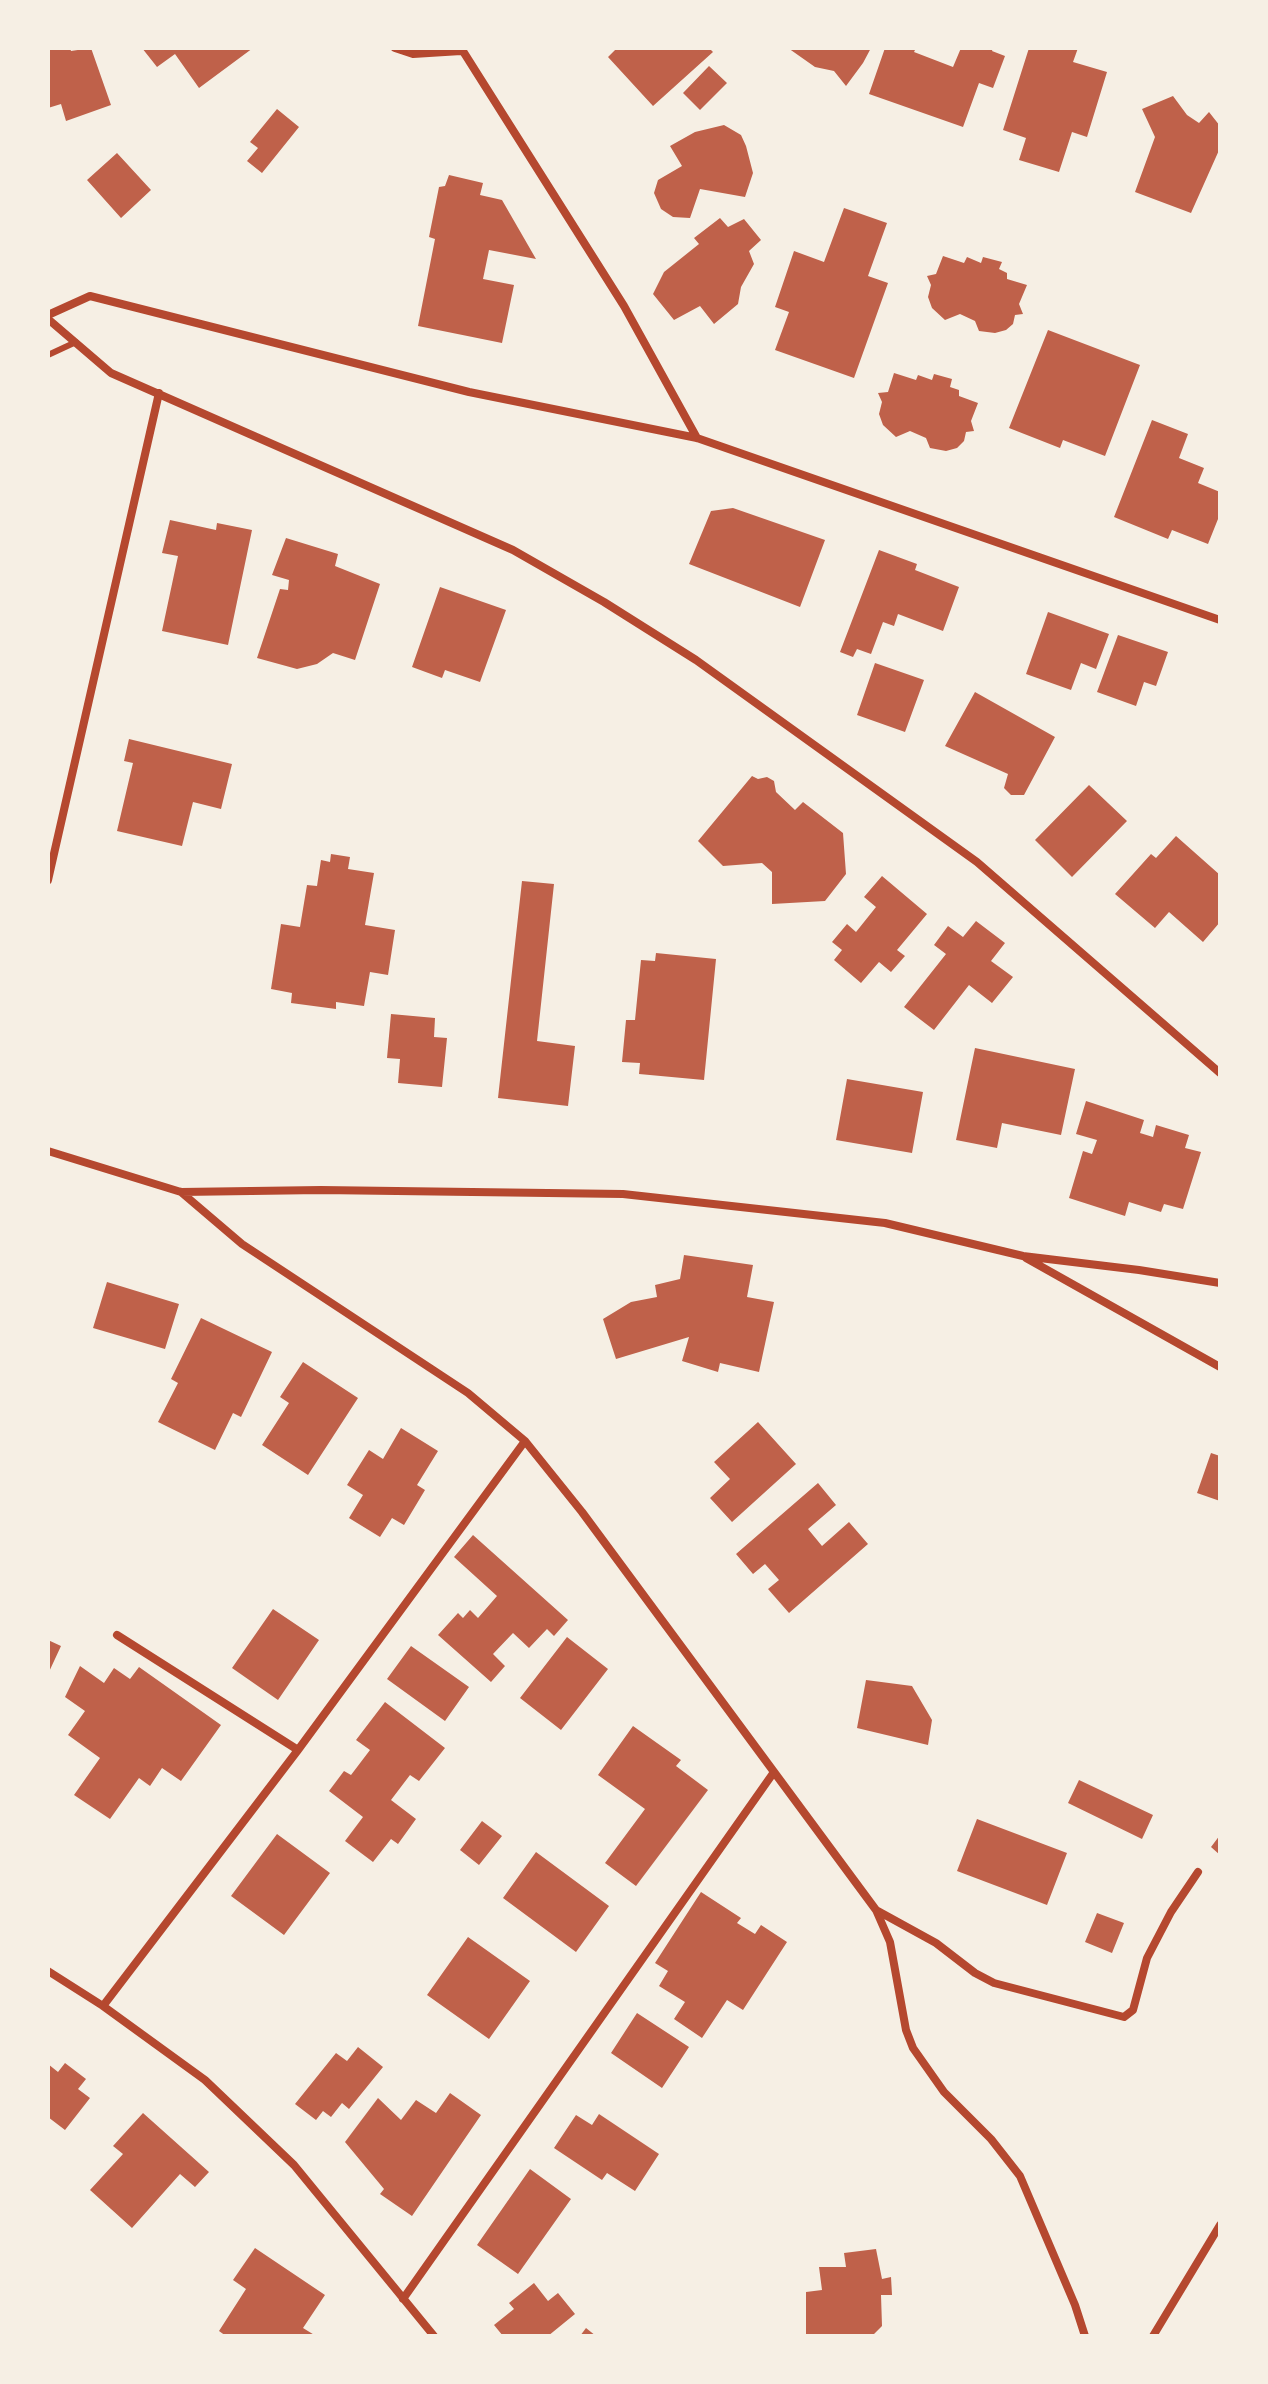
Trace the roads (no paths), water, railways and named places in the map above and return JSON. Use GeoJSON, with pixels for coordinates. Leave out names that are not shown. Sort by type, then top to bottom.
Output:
{"type":"FeatureCollection","features":[{"type":"Feature","properties":{"kind":"street"},"geometry":{"type":"LineString","coordinates":[[395,48],[413,54],[461,50],[624,306],[697,438]]}},
{"type":"Feature","properties":{"kind":"street"},"geometry":{"type":"LineString","coordinates":[[1220,620],[697,438],[469,392],[90,296],[48,317],[111,373],[513,550],[696,660],[977,862],[1220,1073]]}},
{"type":"Feature","properties":{"kind":"street"},"geometry":{"type":"LineString","coordinates":[[48,880],[159,393]]}},
{"type":"Feature","properties":{"kind":"street"},"geometry":{"type":"LineString","coordinates":[[48,1151],[181,1192],[337,1190],[623,1194],[885,1223],[1023,1256],[1220,1283]]}},
{"type":"Feature","properties":{"kind":"street"},"geometry":{"type":"LineString","coordinates":[[181,1192],[242,1244],[468,1393],[525,1441],[592,1524],[876,1910],[890,1942],[906,2030],[913,2048],[944,2092],[1000,2149],[1020,2176],[1085,2336]]}},
{"type":"Feature","properties":{"kind":"street"},"geometry":{"type":"LineString","coordinates":[[1023,1256],[1220,1367]]}},
{"type":"Feature","properties":{"kind":"street"},"geometry":{"type":"LineString","coordinates":[[103,2006],[298,1750],[525,1441]]}},
{"type":"Feature","properties":{"kind":"street"},"geometry":{"type":"LineString","coordinates":[[117,1635],[298,1750]]}},
{"type":"Feature","properties":{"kind":"street"},"geometry":{"type":"LineString","coordinates":[[403,2299],[774,1772]]}},
{"type":"Feature","properties":{"kind":"street"},"geometry":{"type":"LineString","coordinates":[[876,1910],[936,1943],[975,1973],[994,1983],[1124,2017],[1133,2010],[1147,1958],[1171,1912],[1198,1872]]}},
{"type":"Feature","properties":{"kind":"street"},"geometry":{"type":"LineString","coordinates":[[48,1971],[103,2006],[205,2080],[294,2165],[434,2336]]}},
{"type":"Feature","properties":{"kind":"street"},"geometry":{"type":"LineString","coordinates":[[1153,2336],[1220,2225]]}},
{"type":"Feature","properties":{"kind":"lane"},"geometry":{"type":"LineString","coordinates":[[48,355],[76,342]]}}]}
